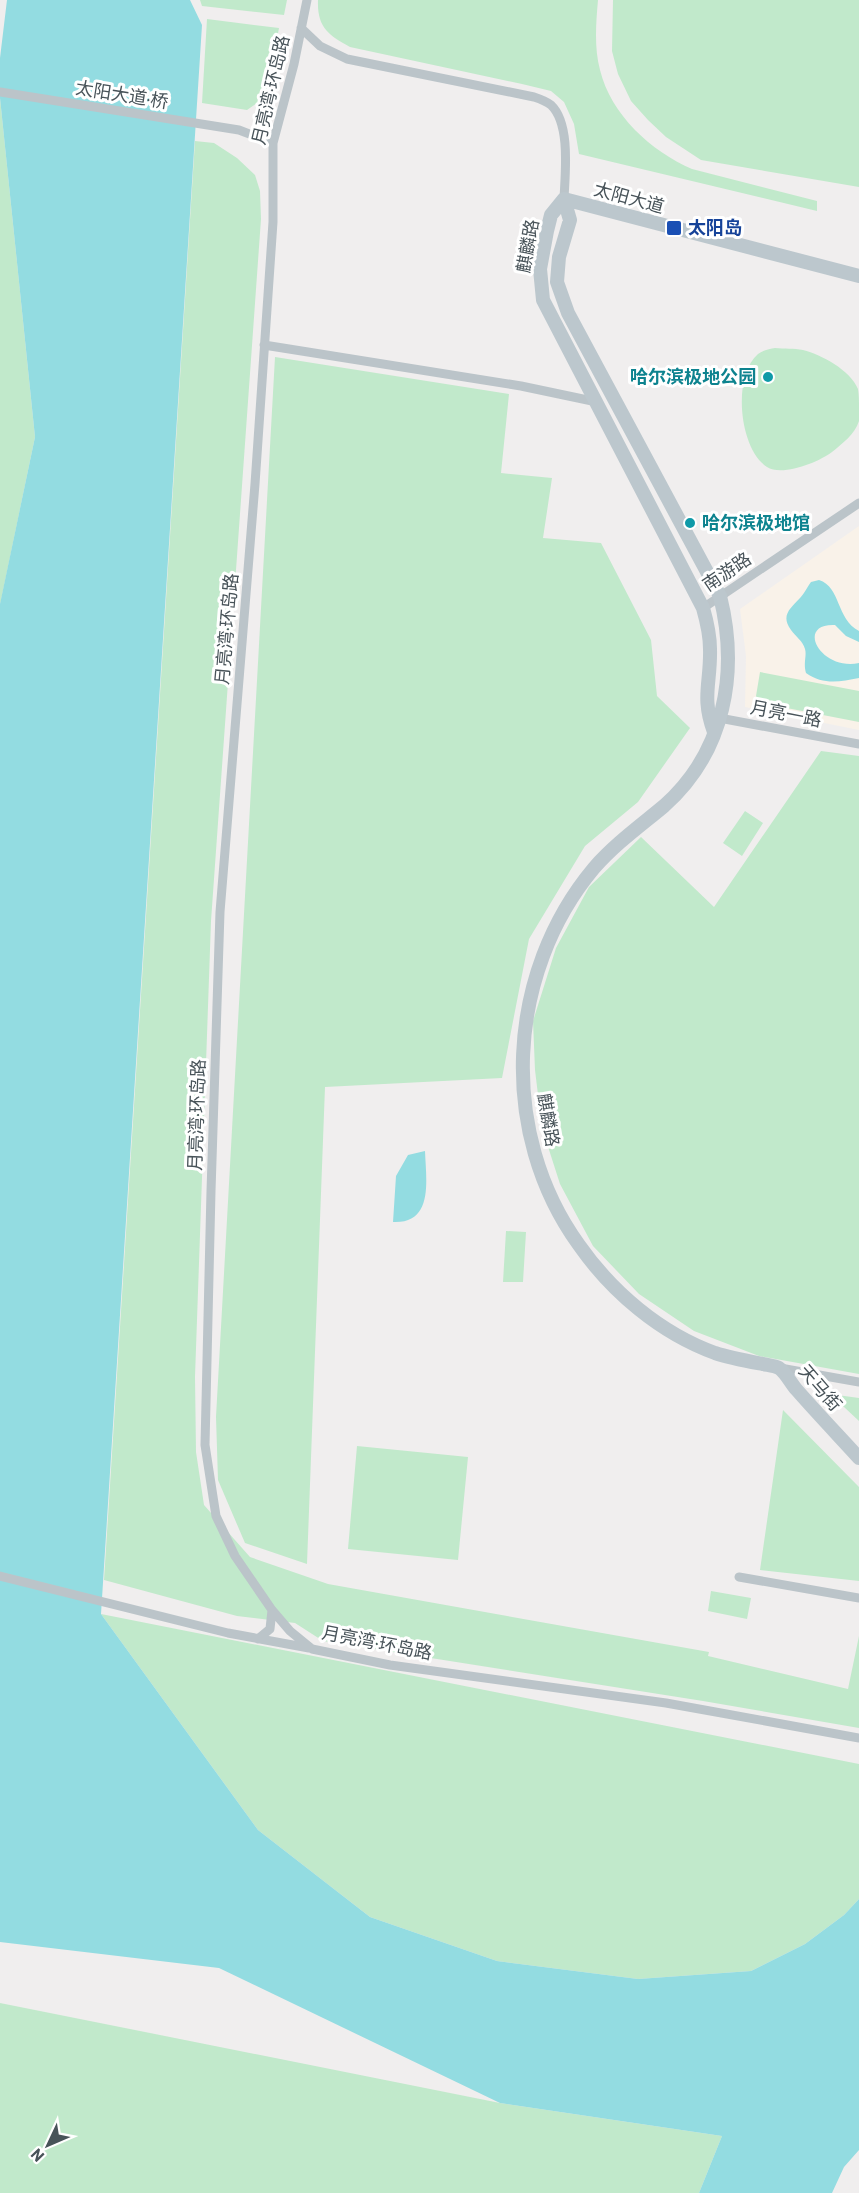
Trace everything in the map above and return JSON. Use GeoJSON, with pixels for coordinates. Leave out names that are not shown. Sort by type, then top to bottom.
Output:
{"type":"FeatureCollection","features":[{"type":"Feature","properties":{"kind":"main road","name":"太阳大道"},"geometry":{"type":"LineString","coordinates":[[564,199],[859,276]]}},
{"type":"Feature","properties":{"kind":"main road","name":"麒麟路"},"geometry":{"type":"LineString","coordinates":[[564,199],[551,215],[540,269],[540,289],[548,310],[703,608],[710,639],[706,692],[714,717],[714,732],[710,746],[682,788],[626,836],[595,867],[564,910],[533,984],[525,1020],[522,1067],[525,1101],[537,1163],[555,1206],[579,1246],[614,1286],[646,1314],[679,1336],[716,1353],[780,1368]]}},
{"type":"Feature","properties":{"kind":"main road","name":"麒麟路"},"geometry":{"type":"LineString","coordinates":[[564,199],[570,220],[557,271],[557,282],[563,301],[720,596],[726,621],[729,663],[726,696],[714,717]]}},
{"type":"Feature","properties":{"kind":"main road","name":"天马街"},"geometry":{"type":"LineString","coordinates":[[780,1368],[793,1386],[859,1458]]}},
{"type":"Feature","properties":{"kind":"street","name":"月亮湾·环岛路"},"geometry":{"type":"LineString","coordinates":[[307,0],[294,64],[273,143],[273,222],[220,912],[205,1445],[216,1516],[235,1556],[272,1610],[291,1631],[312,1648],[390,1665],[666,1703],[859,1738]]}},
{"type":"Feature","properties":{"kind":"street"},"geometry":{"type":"LineString","coordinates":[[302,28],[320,46],[347,59],[534,97],[551,105],[557,113],[563,133],[564,199]]}},
{"type":"Feature","properties":{"kind":"street","name":"太阳大道·桥"},"geometry":{"type":"LineString","coordinates":[[0,92],[239,130],[273,143]]}},
{"type":"Feature","properties":{"kind":"street"},"geometry":{"type":"LineString","coordinates":[[264,345],[521,386],[597,402]]}},
{"type":"Feature","properties":{"kind":"street","name":"南游路"},"geometry":{"type":"LineString","coordinates":[[703,608],[859,503]]}},
{"type":"Feature","properties":{"kind":"street","name":"月亮一路"},"geometry":{"type":"LineString","coordinates":[[714,717],[859,744]]}},
{"type":"Feature","properties":{"kind":"street","name":"麒麟路"},"geometry":{"type":"LineString","coordinates":[[780,1368],[859,1383]]}},
{"type":"Feature","properties":{"kind":"street"},"geometry":{"type":"LineString","coordinates":[[0,1576],[228,1633],[312,1648]]}},
{"type":"Feature","properties":{"kind":"street"},"geometry":{"type":"LineString","coordinates":[[739,1577],[859,1598]]}},
{"type":"Feature","properties":{"kind":"street"},"geometry":{"type":"LineString","coordinates":[[258,1639],[270,1629],[272,1610]]}},
{"type":"Feature","properties":{"kind":"shaded area"},"geometry":{"type":"Polygon","coordinates":[[[859,526],[859,730],[745,707],[746,656],[740,609],[859,526]]]}},
{"type":"Feature","properties":{"kind":"green space"},"geometry":{"type":"Polygon","coordinates":[[[200,0],[287,0],[284,15],[202,6],[200,0]]]}},
{"type":"Feature","properties":{"kind":"green space"},"geometry":{"type":"Polygon","coordinates":[[[318,0],[598,0],[596,44],[600,70],[613,102],[635,130],[662,152],[692,169],[817,201],[817,211],[579,154],[574,124],[564,102],[551,91],[350,47],[325,29],[319,17],[318,0]]]}},
{"type":"Feature","properties":{"kind":"green space"},"geometry":{"type":"Polygon","coordinates":[[[613,0],[859,0],[859,187],[701,160],[666,137],[631,101],[618,74],[612,51],[613,0]]]}},
{"type":"Feature","properties":{"kind":"green space"},"geometry":{"type":"Polygon","coordinates":[[[207,19],[279,28],[266,97],[247,110],[202,103],[207,19]]]}},
{"type":"Feature","properties":{"kind":"green space"},"geometry":{"type":"Polygon","coordinates":[[[0,98],[35,437],[0,605],[0,98]]]}},
{"type":"Feature","properties":{"kind":"green space"},"geometry":{"type":"Polygon","coordinates":[[[195,141],[214,143],[237,158],[255,175],[260,191],[261,219],[211,921],[195,1377],[196,1452],[204,1505],[250,1557],[328,1584],[709,1652],[708,1656],[848,1689],[859,1636],[859,1728],[323,1641],[295,1623],[237,1616],[104,1580],[195,141]]]}},
{"type":"Feature","properties":{"kind":"green space","name":"哈尔滨极地馆"},"geometry":{"type":"Polygon","coordinates":[[[775,348],[803,350],[827,360],[849,376],[858,389],[859,396],[859,421],[844,442],[818,460],[800,467],[782,470],[767,467],[758,458],[750,445],[742,412],[744,378],[750,364],[758,354],[775,348]]]}},
{"type":"Feature","properties":{"kind":"green space"},"geometry":{"type":"Polygon","coordinates":[[[275,357],[509,394],[501,473],[552,478],[543,538],[601,543],[651,640],[657,696],[690,728],[638,802],[585,846],[529,939],[502,1078],[325,1087],[307,1564],[245,1543],[218,1480],[216,1417],[275,357]]]}},
{"type":"Feature","properties":{"kind":"green space"},"geometry":{"type":"Polygon","coordinates":[[[760,672],[859,691],[859,722],[755,702],[760,672]]]}},
{"type":"Feature","properties":{"kind":"green space"},"geometry":{"type":"Polygon","coordinates":[[[821,751],[859,756],[859,1374],[759,1356],[694,1331],[639,1294],[593,1246],[560,1184],[542,1128],[535,1070],[533,1021],[556,948],[589,887],[641,837],[714,907],[821,751]]]}},
{"type":"Feature","properties":{"kind":"green space"},"geometry":{"type":"Polygon","coordinates":[[[745,811],[763,823],[742,856],[723,843],[745,811]]]}},
{"type":"Feature","properties":{"kind":"green space"},"geometry":{"type":"Polygon","coordinates":[[[506,1231],[526,1232],[523,1282],[503,1282],[506,1231]]]}},
{"type":"Feature","properties":{"kind":"green space"},"geometry":{"type":"Polygon","coordinates":[[[830,1394],[859,1398],[859,1421],[830,1394]]]}},
{"type":"Feature","properties":{"kind":"green space"},"geometry":{"type":"Polygon","coordinates":[[[783,1410],[859,1487],[859,1581],[760,1570],[783,1410]]]}},
{"type":"Feature","properties":{"kind":"green space"},"geometry":{"type":"Polygon","coordinates":[[[357,1446],[468,1457],[458,1560],[348,1549],[357,1446]]]}},
{"type":"Feature","properties":{"kind":"green space"},"geometry":{"type":"Polygon","coordinates":[[[711,1591],[751,1598],[747,1619],[708,1611],[711,1591]]]}},
{"type":"Feature","properties":{"kind":"green space"},"geometry":{"type":"Polygon","coordinates":[[[101,1614],[859,1764],[859,1899],[844,1915],[805,1944],[751,1971],[638,1979],[497,1961],[370,1917],[258,1830],[101,1614]]]}},
{"type":"Feature","properties":{"kind":"green space"},"geometry":{"type":"Polygon","coordinates":[[[0,2003],[500,2103],[722,2136],[699,2193],[0,2193],[0,2003]]]}},
{"type":"Feature","properties":{"kind":"water"},"geometry":{"type":"Polygon","coordinates":[[[7,0],[190,0],[202,25],[101,1614],[258,1830],[370,1917],[497,1961],[638,1979],[751,1971],[805,1944],[844,1915],[859,1899],[859,2150],[844,2167],[832,2193],[699,2193],[722,2136],[500,2103],[219,1968],[0,1942],[0,604],[35,437],[0,98],[0,58],[7,0]]]}},
{"type":"Feature","properties":{"kind":"water"},"geometry":{"type":"Polygon","coordinates":[[[819,580],[831,589],[846,619],[859,631],[859,642],[846,636],[835,625],[823,626],[816,631],[817,646],[833,660],[845,664],[859,663],[859,678],[825,681],[806,673],[805,649],[786,620],[788,612],[811,582],[819,580]]]}},
{"type":"Feature","properties":{"kind":"water"},"geometry":{"type":"Polygon","coordinates":[[[425,1151],[426,1187],[421,1208],[415,1216],[406,1221],[393,1222],[396,1176],[408,1155],[425,1151]]]}},
{"type":"Feature","properties":{"kind":"place","name":"太阳岛"},"geometry":{"type":"Point","coordinates":[674,228]}},
{"type":"Feature","properties":{"kind":"place","name":"哈尔滨极地公园"},"geometry":{"type":"Point","coordinates":[768,377]}},
{"type":"Feature","properties":{"kind":"place","name":"哈尔滨极地馆"},"geometry":{"type":"Point","coordinates":[690,523]}}]}
